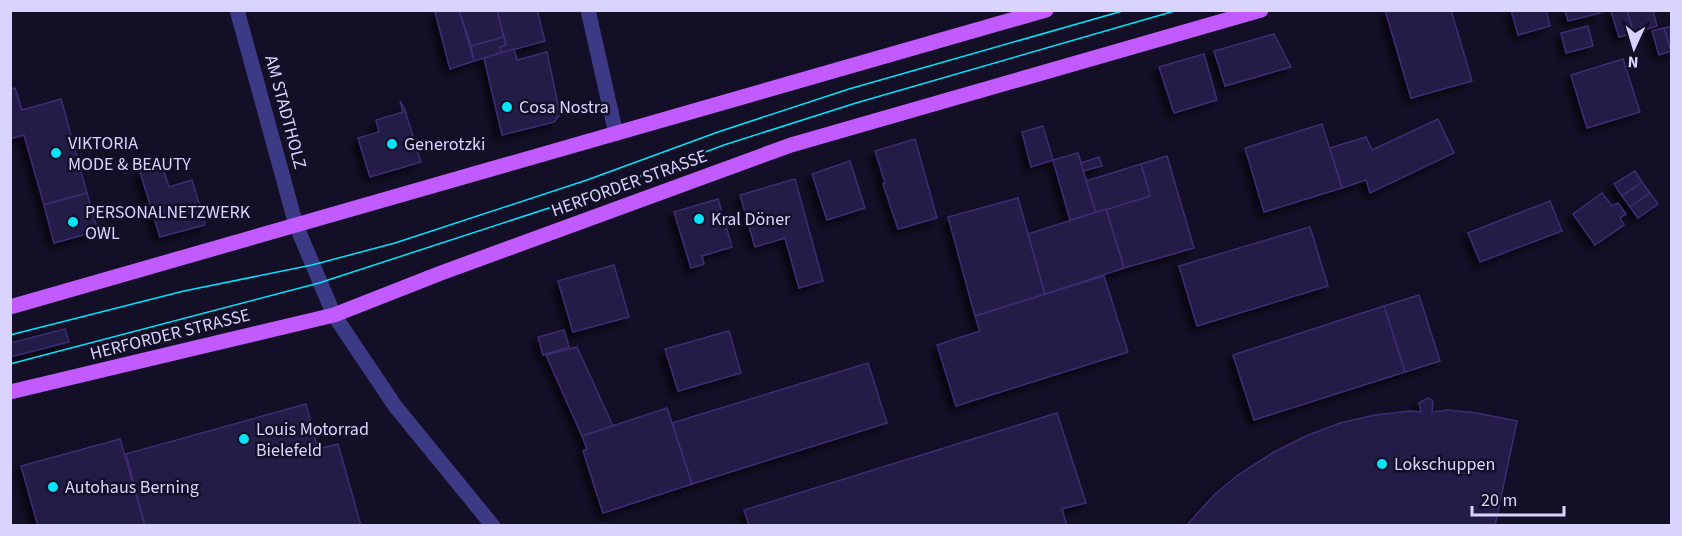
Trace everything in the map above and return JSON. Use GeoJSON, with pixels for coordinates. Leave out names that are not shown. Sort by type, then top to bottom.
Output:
{"type":"FeatureCollection","features":[{"type":"Feature","properties":{"kind":"main road"},"geometry":{"type":"LineString","coordinates":[[10,307],[1046,10]]}},
{"type":"Feature","properties":{"kind":"main road","name":"HERFORDER STRASSE"},"geometry":{"type":"LineString","coordinates":[[10,392],[334,315],[441,273],[791,145],[1261,10]]}},
{"type":"Feature","properties":{"kind":"street","name":"AM STADTHOLZ"},"geometry":{"type":"LineString","coordinates":[[237,10],[296,225],[334,315],[395,406],[493,525]]}},
{"type":"Feature","properties":{"kind":"street"},"geometry":{"type":"LineString","coordinates":[[588,10],[616,134]]}},
{"type":"Feature","properties":{"kind":"building"},"geometry":{"type":"Polygon","coordinates":[[[459,10],[474,61],[450,69],[435,12],[459,10]]]}},
{"type":"Feature","properties":{"kind":"building"},"geometry":{"type":"Polygon","coordinates":[[[459,10],[497,10],[504,37],[471,46],[459,10]]]}},
{"type":"Feature","properties":{"kind":"building"},"geometry":{"type":"Polygon","coordinates":[[[497,10],[537,10],[545,41],[501,53],[500,47],[506,45],[497,10]]]}},
{"type":"Feature","properties":{"kind":"building"},"geometry":{"type":"Polygon","coordinates":[[[1385,10],[1451,10],[1472,81],[1411,98],[1385,10]]]}},
{"type":"Feature","properties":{"kind":"building"},"geometry":{"type":"Polygon","coordinates":[[[1511,10],[1546,10],[1550,26],[1518,35],[1511,10]]]}},
{"type":"Feature","properties":{"kind":"building"},"geometry":{"type":"Polygon","coordinates":[[[1565,10],[1599,10],[1600,13],[1568,21],[1565,10]]]}},
{"type":"Feature","properties":{"kind":"building"},"geometry":{"type":"Polygon","coordinates":[[[1627,10],[1653,10],[1657,26],[1633,33],[1627,10]]]}},
{"type":"Feature","properties":{"kind":"building"},"geometry":{"type":"Polygon","coordinates":[[[1627,10],[1633,33],[1619,37],[1611,11],[1627,10]]]}},
{"type":"Feature","properties":{"kind":"building"},"geometry":{"type":"Polygon","coordinates":[[[1588,26],[1593,46],[1566,53],[1561,33],[1588,26]]]}},
{"type":"Feature","properties":{"kind":"building"},"geometry":{"type":"Polygon","coordinates":[[[1672,26],[1672,51],[1671,51],[1664,28],[1672,26]]]}},
{"type":"Feature","properties":{"kind":"building"},"geometry":{"type":"Polygon","coordinates":[[[1664,28],[1671,51],[1659,55],[1652,31],[1664,28]]]}},
{"type":"Feature","properties":{"kind":"building"},"geometry":{"type":"Polygon","coordinates":[[[1274,34],[1291,67],[1225,86],[1214,51],[1274,34]]]}},
{"type":"Feature","properties":{"kind":"building"},"geometry":{"type":"Polygon","coordinates":[[[504,37],[506,45],[500,47],[501,53],[474,61],[471,46],[504,37]]]}},
{"type":"Feature","properties":{"kind":"building"},"geometry":{"type":"Polygon","coordinates":[[[514,49],[517,60],[547,52],[560,114],[554,122],[502,135],[484,58],[514,49]]]}},
{"type":"Feature","properties":{"kind":"building"},"geometry":{"type":"Polygon","coordinates":[[[1204,54],[1217,100],[1174,113],[1159,67],[1204,54]]]}},
{"type":"Feature","properties":{"kind":"building"},"geometry":{"type":"Polygon","coordinates":[[[1623,59],[1640,112],[1587,128],[1571,75],[1623,59]]]}},
{"type":"Feature","properties":{"kind":"building"},"geometry":{"type":"Polygon","coordinates":[[[15,88],[22,110],[61,99],[87,193],[44,205],[24,135],[10,139],[10,89],[15,88]]]}},
{"type":"Feature","properties":{"kind":"building"},"geometry":{"type":"Polygon","coordinates":[[[400,101],[404,107],[421,162],[370,177],[358,138],[379,132],[376,120],[403,112],[400,101]]]}},
{"type":"Feature","properties":{"kind":"building"},"geometry":{"type":"Polygon","coordinates":[[[1438,119],[1454,153],[1370,193],[1366,180],[1342,188],[1330,148],[1366,137],[1372,150],[1438,119]]]}},
{"type":"Feature","properties":{"kind":"building"},"geometry":{"type":"Polygon","coordinates":[[[1322,124],[1342,188],[1264,212],[1245,148],[1322,124]]]}},
{"type":"Feature","properties":{"kind":"building"},"geometry":{"type":"Polygon","coordinates":[[[1043,126],[1053,160],[1031,167],[1022,132],[1043,126]]]}},
{"type":"Feature","properties":{"kind":"building"},"geometry":{"type":"Polygon","coordinates":[[[915,139],[937,218],[898,229],[875,151],[915,139]]]}},
{"type":"Feature","properties":{"kind":"building"},"geometry":{"type":"Polygon","coordinates":[[[1078,153],[1096,213],[1070,220],[1053,160],[1078,153]]]}},
{"type":"Feature","properties":{"kind":"building"},"geometry":{"type":"Polygon","coordinates":[[[1167,156],[1194,248],[1124,268],[1106,209],[1150,196],[1141,164],[1167,156]]]}},
{"type":"Feature","properties":{"kind":"building"},"geometry":{"type":"Polygon","coordinates":[[[1099,157],[1102,166],[1083,171],[1081,163],[1099,157]]]}},
{"type":"Feature","properties":{"kind":"building"},"geometry":{"type":"Polygon","coordinates":[[[850,161],[865,208],[827,220],[812,174],[850,161]]]}},
{"type":"Feature","properties":{"kind":"building"},"geometry":{"type":"Polygon","coordinates":[[[1141,164],[1150,196],[1096,213],[1086,181],[1141,164]]]}},
{"type":"Feature","properties":{"kind":"building"},"geometry":{"type":"Polygon","coordinates":[[[162,165],[169,187],[192,180],[204,225],[160,237],[140,172],[162,165]]]}},
{"type":"Feature","properties":{"kind":"building"},"geometry":{"type":"Polygon","coordinates":[[[1635,171],[1642,182],[1622,196],[1614,184],[1635,171]]]}},
{"type":"Feature","properties":{"kind":"building"},"geometry":{"type":"Polygon","coordinates":[[[795,179],[823,281],[799,288],[785,238],[755,247],[740,195],[795,179]]]}},
{"type":"Feature","properties":{"kind":"building"},"geometry":{"type":"Polygon","coordinates":[[[1642,182],[1650,193],[1630,207],[1622,196],[1642,182]]]}},
{"type":"Feature","properties":{"kind":"building"},"geometry":{"type":"Polygon","coordinates":[[[87,193],[98,231],[54,243],[44,205],[87,193]]]}},
{"type":"Feature","properties":{"kind":"building"},"geometry":{"type":"Polygon","coordinates":[[[1602,193],[1612,206],[1618,203],[1626,214],[1620,218],[1624,225],[1595,245],[1573,214],[1602,193]]]}},
{"type":"Feature","properties":{"kind":"building"},"geometry":{"type":"Polygon","coordinates":[[[1650,193],[1658,204],[1638,218],[1630,207],[1650,193]]]}},
{"type":"Feature","properties":{"kind":"building"},"geometry":{"type":"Polygon","coordinates":[[[1018,198],[1045,294],[975,316],[948,217],[1018,198]]]}},
{"type":"Feature","properties":{"kind":"building"},"geometry":{"type":"Polygon","coordinates":[[[718,199],[732,247],[702,256],[704,264],[691,268],[674,212],[718,199]]]}},
{"type":"Feature","properties":{"kind":"building"},"geometry":{"type":"Polygon","coordinates":[[[1550,201],[1562,231],[1480,262],[1468,233],[1550,201]]]}},
{"type":"Feature","properties":{"kind":"building"},"geometry":{"type":"Polygon","coordinates":[[[1106,209],[1124,268],[1045,294],[1028,234],[1106,209]]]}},
{"type":"Feature","properties":{"kind":"building"},"geometry":{"type":"Polygon","coordinates":[[[1310,227],[1328,286],[1197,326],[1179,266],[1310,227]]]}},
{"type":"Feature","properties":{"kind":"building"},"geometry":{"type":"Polygon","coordinates":[[[614,265],[629,317],[573,332],[558,281],[614,265]]]}},
{"type":"Feature","properties":{"kind":"building"},"geometry":{"type":"Polygon","coordinates":[[[1104,276],[1128,352],[956,406],[937,345],[980,331],[975,316],[1104,276]]]}},
{"type":"Feature","properties":{"kind":"building"},"geometry":{"type":"Polygon","coordinates":[[[1419,295],[1440,361],[1405,372],[1384,306],[1419,295]]]}},
{"type":"Feature","properties":{"kind":"building"},"geometry":{"type":"Polygon","coordinates":[[[1384,306],[1405,372],[1254,420],[1233,355],[1384,306]]]}},
{"type":"Feature","properties":{"kind":"building"},"geometry":{"type":"Polygon","coordinates":[[[65,329],[69,342],[10,357],[10,343],[65,329]]]}},
{"type":"Feature","properties":{"kind":"building"},"geometry":{"type":"Polygon","coordinates":[[[564,330],[569,347],[543,355],[538,337],[564,330]]]}},
{"type":"Feature","properties":{"kind":"building"},"geometry":{"type":"Polygon","coordinates":[[[729,331],[741,373],[678,391],[665,349],[729,331]]]}},
{"type":"Feature","properties":{"kind":"building"},"geometry":{"type":"Polygon","coordinates":[[[577,347],[613,426],[582,436],[546,355],[577,347]]]}},
{"type":"Feature","properties":{"kind":"building"},"geometry":{"type":"Polygon","coordinates":[[[868,363],[887,423],[692,484],[672,423],[868,363]]]}},
{"type":"Feature","properties":{"kind":"building","name":"Lokschuppen"},"geometry":{"type":"Polygon","coordinates":[[[1427,398],[1432,400],[1432,412],[1448,410],[1477,413],[1517,421],[1495,526],[1186,526],[1215,494],[1238,475],[1274,452],[1340,423],[1375,415],[1421,412],[1419,403],[1427,398]]]}},
{"type":"Feature","properties":{"kind":"building"},"geometry":{"type":"Polygon","coordinates":[[[306,404],[318,449],[338,444],[361,526],[145,526],[126,454],[306,404]]]}},
{"type":"Feature","properties":{"kind":"building"},"geometry":{"type":"Polygon","coordinates":[[[667,408],[692,484],[603,513],[583,451],[587,449],[582,436],[667,408]]]}},
{"type":"Feature","properties":{"kind":"building"},"geometry":{"type":"Polygon","coordinates":[[[1057,413],[1086,503],[1062,509],[1067,526],[749,526],[744,510],[1057,413]]]}},
{"type":"Feature","properties":{"kind":"building"},"geometry":{"type":"Polygon","coordinates":[[[120,439],[145,526],[38,526],[21,466],[120,439]]]}},
{"type":"Feature","properties":{"kind":"tram line"},"geometry":{"type":"LineString","coordinates":[[10,335],[184,291],[312,265],[395,243],[587,180],[718,132],[849,89],[1126,10]]}},
{"type":"Feature","properties":{"kind":"tram line"},"geometry":{"type":"LineString","coordinates":[[10,364],[319,283],[592,194],[724,145],[856,103],[1178,10]]}},
{"type":"Feature","properties":{"kind":"place","name":"Cosa Nostra"},"geometry":{"type":"Point","coordinates":[507,107]}},
{"type":"Feature","properties":{"kind":"place","name":"Generotzki"},"geometry":{"type":"Point","coordinates":[392,144]}},
{"type":"Feature","properties":{"kind":"place","name":"VIKTORIA MODE & BEAUTY"},"geometry":{"type":"Point","coordinates":[56,153]}},
{"type":"Feature","properties":{"kind":"place","name":"Kral Döner"},"geometry":{"type":"Point","coordinates":[699,219]}},
{"type":"Feature","properties":{"kind":"place","name":"PERSONALNETZWERK OWL"},"geometry":{"type":"Point","coordinates":[73,222]}},
{"type":"Feature","properties":{"kind":"place","name":"Louis Motorrad Bielefeld"},"geometry":{"type":"Point","coordinates":[244,439]}},
{"type":"Feature","properties":{"kind":"place","name":"Lokschuppen"},"geometry":{"type":"Point","coordinates":[1382,464]}},
{"type":"Feature","properties":{"kind":"place","name":"Autohaus Berning"},"geometry":{"type":"Point","coordinates":[53,487]}}]}
